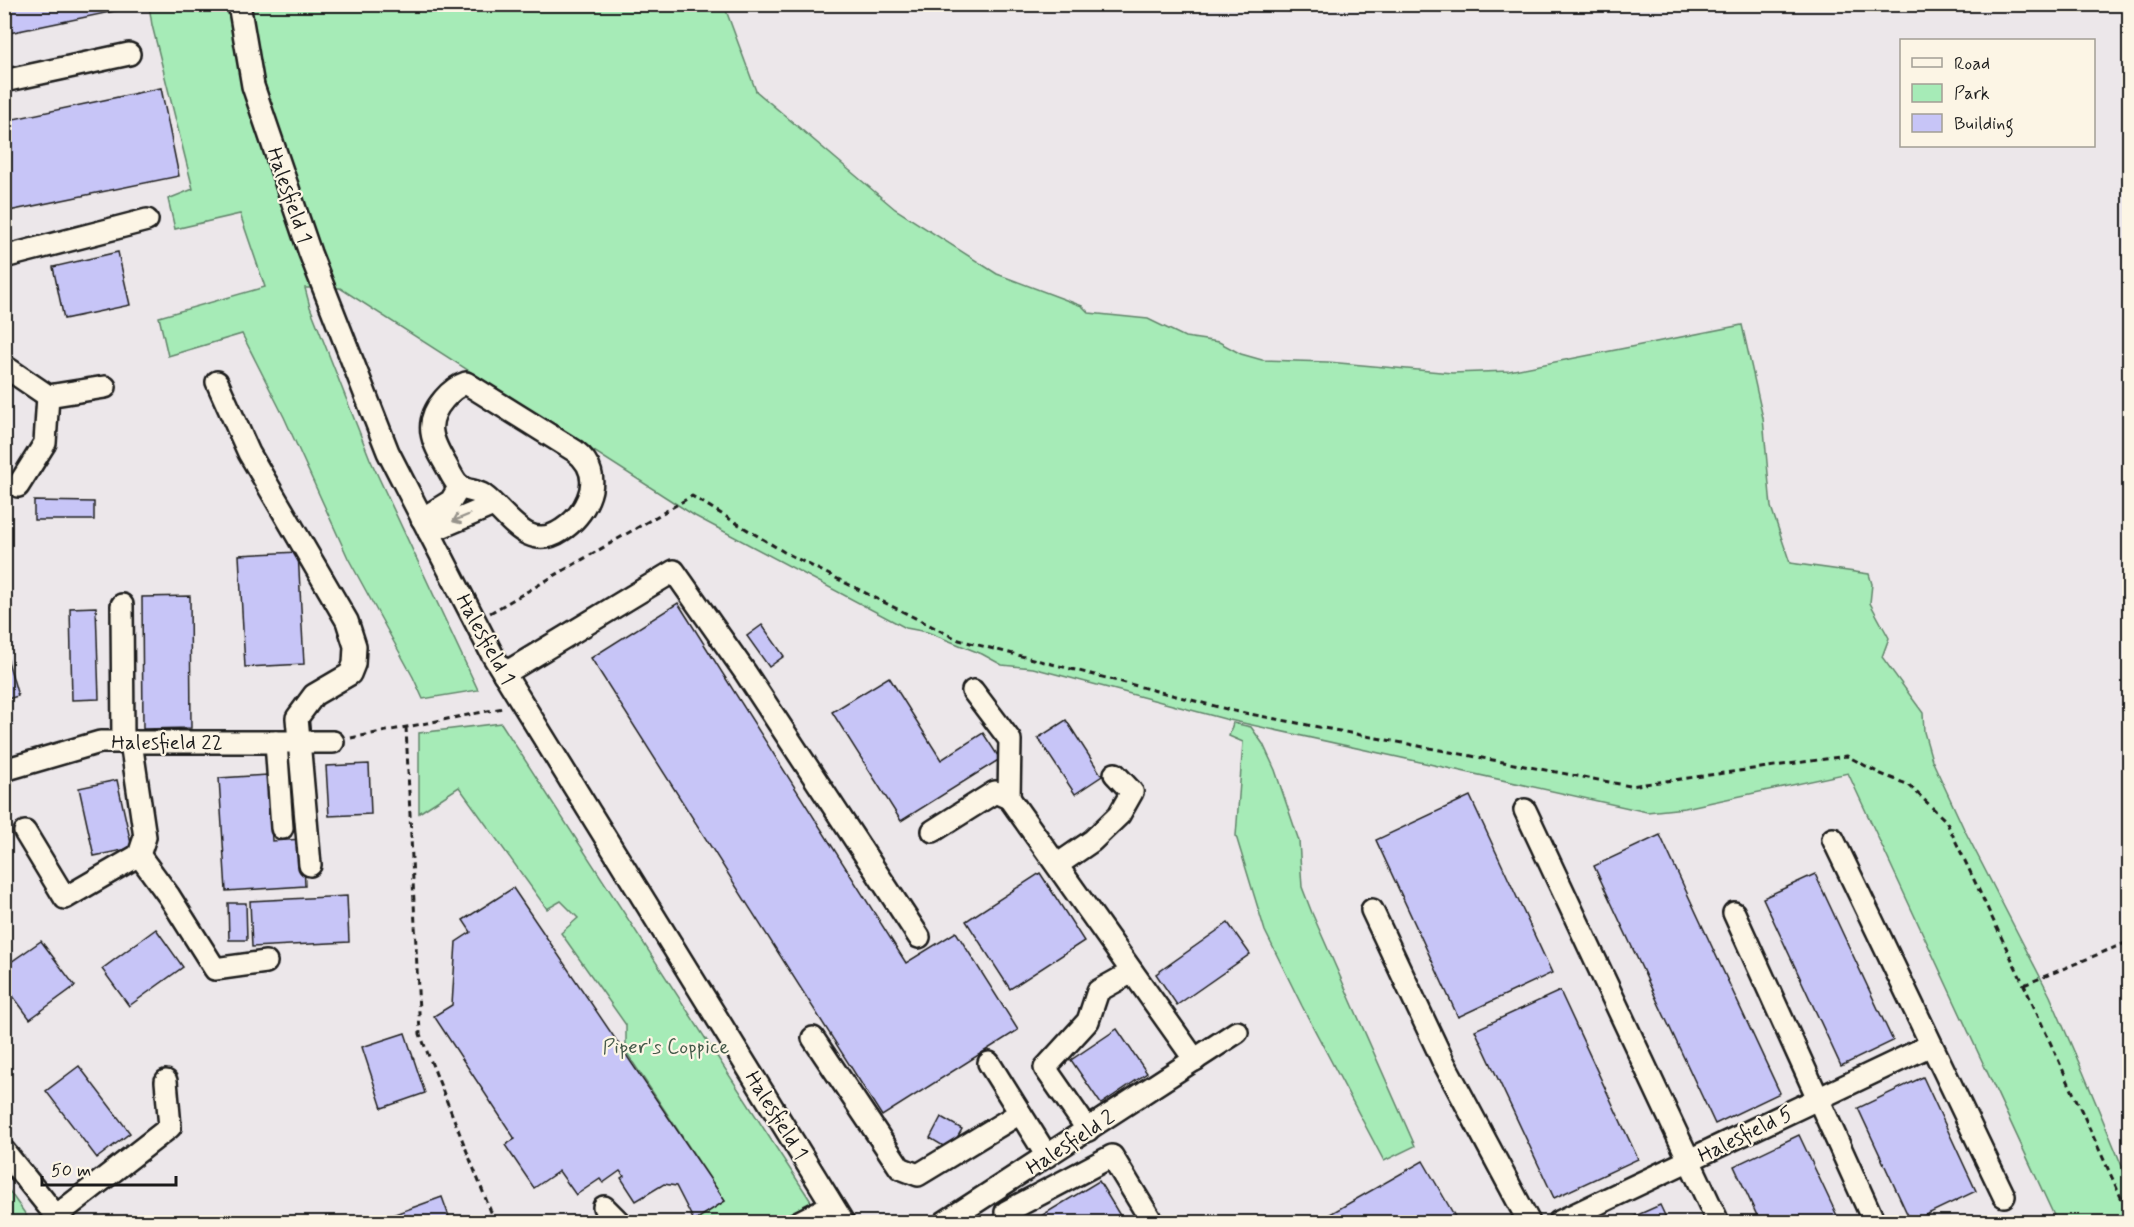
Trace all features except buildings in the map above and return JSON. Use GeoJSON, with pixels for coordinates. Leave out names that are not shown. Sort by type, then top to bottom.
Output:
{"type":"FeatureCollection","features":[{"type":"Feature","properties":{"kind":"street","name":"Halesfield 1"},"geometry":{"type":"LineString","coordinates":[[239,4],[253,86],[310,253],[388,452],[504,674],[838,1214]]}},
{"type":"Feature","properties":{"kind":"street"},"geometry":{"type":"LineString","coordinates":[[4,81],[129,54]]}},
{"type":"Feature","properties":{"kind":"street"},"geometry":{"type":"LineString","coordinates":[[4,257],[147,220]]}},
{"type":"Feature","properties":{"kind":"street"},"geometry":{"type":"LineString","coordinates":[[4,366],[48,396],[105,387]]}},
{"type":"Feature","properties":{"kind":"street"},"geometry":{"type":"LineString","coordinates":[[217,382],[249,453],[347,621],[355,646],[354,664],[350,674],[314,695],[297,718],[310,865]]}},
{"type":"Feature","properties":{"kind":"street"},"geometry":{"type":"LineString","coordinates":[[466,383],[575,451],[588,464],[592,476],[590,495],[582,510],[568,526],[555,534],[537,537],[526,533],[493,505],[482,494],[460,486],[435,447],[431,431],[433,416],[441,404],[453,390],[466,383]]}},
{"type":"Feature","properties":{"kind":"street"},"geometry":{"type":"LineString","coordinates":[[18,486],[45,443],[48,396]]}},
{"type":"Feature","properties":{"kind":"street"},"geometry":{"type":"LineString","coordinates":[[425,526],[451,501],[460,486]]}},
{"type":"Feature","properties":{"kind":"street"},"geometry":{"type":"LineString","coordinates":[[425,526],[493,505]]}},
{"type":"Feature","properties":{"kind":"street"},"geometry":{"type":"LineString","coordinates":[[504,674],[674,571],[745,672],[919,937]]}},
{"type":"Feature","properties":{"kind":"street"},"geometry":{"type":"LineString","coordinates":[[25,832],[65,898],[139,855],[145,837],[127,742],[122,605]]}},
{"type":"Feature","properties":{"kind":"street"},"geometry":{"type":"LineString","coordinates":[[973,691],[1010,740],[1009,798]]}},
{"type":"Feature","properties":{"kind":"street","name":"Halesfield 22"},"geometry":{"type":"LineString","coordinates":[[4,770],[100,742],[333,742]]}},
{"type":"Feature","properties":{"kind":"street"},"geometry":{"type":"LineString","coordinates":[[276,742],[282,828]]}},
{"type":"Feature","properties":{"kind":"street"},"geometry":{"type":"LineString","coordinates":[[1057,865],[1092,841],[1119,815],[1132,792],[1115,774]]}},
{"type":"Feature","properties":{"kind":"street"},"geometry":{"type":"LineString","coordinates":[[933,831],[995,792],[1009,798],[1195,1060]]}},
{"type":"Feature","properties":{"kind":"street"},"geometry":{"type":"LineString","coordinates":[[1525,810],[1718,1222]]}},
{"type":"Feature","properties":{"kind":"street"},"geometry":{"type":"LineString","coordinates":[[1833,839],[2004,1196]]}},
{"type":"Feature","properties":{"kind":"street"},"geometry":{"type":"LineString","coordinates":[[139,855],[169,896],[215,969],[266,962]]}},
{"type":"Feature","properties":{"kind":"street"},"geometry":{"type":"LineString","coordinates":[[1372,910],[1443,1061],[1529,1222]]}},
{"type":"Feature","properties":{"kind":"street"},"geometry":{"type":"LineString","coordinates":[[1734,913],[1874,1222]]}},
{"type":"Feature","properties":{"kind":"street"},"geometry":{"type":"LineString","coordinates":[[1088,1130],[1046,1068],[1089,1021],[1098,991],[1132,972]]}},
{"type":"Feature","properties":{"kind":"street","name":"Halesfield 2"},"geometry":{"type":"LineString","coordinates":[[945,1222],[1237,1032]]}},
{"type":"Feature","properties":{"kind":"street"},"geometry":{"type":"LineString","coordinates":[[813,1038],[900,1168],[918,1175],[1020,1113]]}},
{"type":"Feature","properties":{"kind":"street","name":"Halesfield 5"},"geometry":{"type":"LineString","coordinates":[[1559,1222],[1931,1045]]}},
{"type":"Feature","properties":{"kind":"street"},"geometry":{"type":"LineString","coordinates":[[989,1063],[1047,1156]]}},
{"type":"Feature","properties":{"kind":"street"},"geometry":{"type":"LineString","coordinates":[[4,1151],[59,1219],[170,1127],[166,1081]]}},
{"type":"Feature","properties":{"kind":"street"},"geometry":{"type":"LineString","coordinates":[[990,1193],[1010,1217],[1112,1156],[1152,1222]]}},
{"type":"Feature","properties":{"kind":"street"},"geometry":{"type":"LineString","coordinates":[[604,1207],[620,1222]]}},
{"type":"Feature","properties":{"kind":"street"},"geometry":{"type":"LineString","coordinates":[[799,1222],[838,1214]]}},
{"type":"Feature","properties":{"kind":"path"},"geometry":{"type":"LineString","coordinates":[[475,622],[692,496],[784,552],[959,640],[1234,711],[1630,786],[1847,756],[1881,774],[1909,785],[1946,821],[2130,1217]]}},
{"type":"Feature","properties":{"kind":"path"},"geometry":{"type":"LineString","coordinates":[[333,742],[523,704]]}},
{"type":"Feature","properties":{"kind":"path"},"geometry":{"type":"LineString","coordinates":[[406,727],[420,1034],[495,1222]]}},
{"type":"Feature","properties":{"kind":"path"},"geometry":{"type":"LineString","coordinates":[[2024,986],[2130,940]]}},
{"type":"Feature","properties":{"kind":"green space"},"geometry":{"type":"Polygon","coordinates":[[[149,5],[724,5],[756,91],[895,209],[997,274],[1082,306],[1089,313],[1148,319],[1185,337],[1219,342],[1241,354],[1262,360],[1328,362],[1452,373],[1509,371],[1742,325],[1763,418],[1771,507],[1790,563],[1869,574],[1872,584],[1870,603],[1889,638],[1882,657],[1923,713],[1924,732],[1932,760],[1964,829],[2050,996],[2129,1183],[2129,1222],[2057,1222],[1848,773],[1685,808],[1647,812],[1225,719],[1033,668],[1002,665],[982,654],[927,632],[906,628],[695,516],[340,288],[305,288],[310,307],[370,459],[478,690],[423,699],[348,558],[284,417],[242,334],[168,356],[159,317],[265,287],[240,214],[175,229],[168,199],[193,189],[149,5]]]}},
{"type":"Feature","properties":{"kind":"green space","name":"Piper's Coppice"},"geometry":{"type":"Polygon","coordinates":[[[501,723],[812,1203],[769,1222],[692,1222],[725,1201],[626,1052],[626,1025],[561,933],[578,918],[561,901],[547,909],[459,787],[419,813],[419,733],[501,723]]]}},
{"type":"Feature","properties":{"kind":"green space"},"geometry":{"type":"Polygon","coordinates":[[[1233,723],[1251,727],[1263,744],[1275,770],[1299,841],[1302,887],[1415,1146],[1384,1161],[1265,931],[1236,836],[1243,742],[1229,736],[1233,723]]]}},
{"type":"Feature","properties":{"kind":"green space"},"geometry":{"type":"Polygon","coordinates":[[[5,1185],[31,1222],[5,1222],[5,1185]]]}}]}
